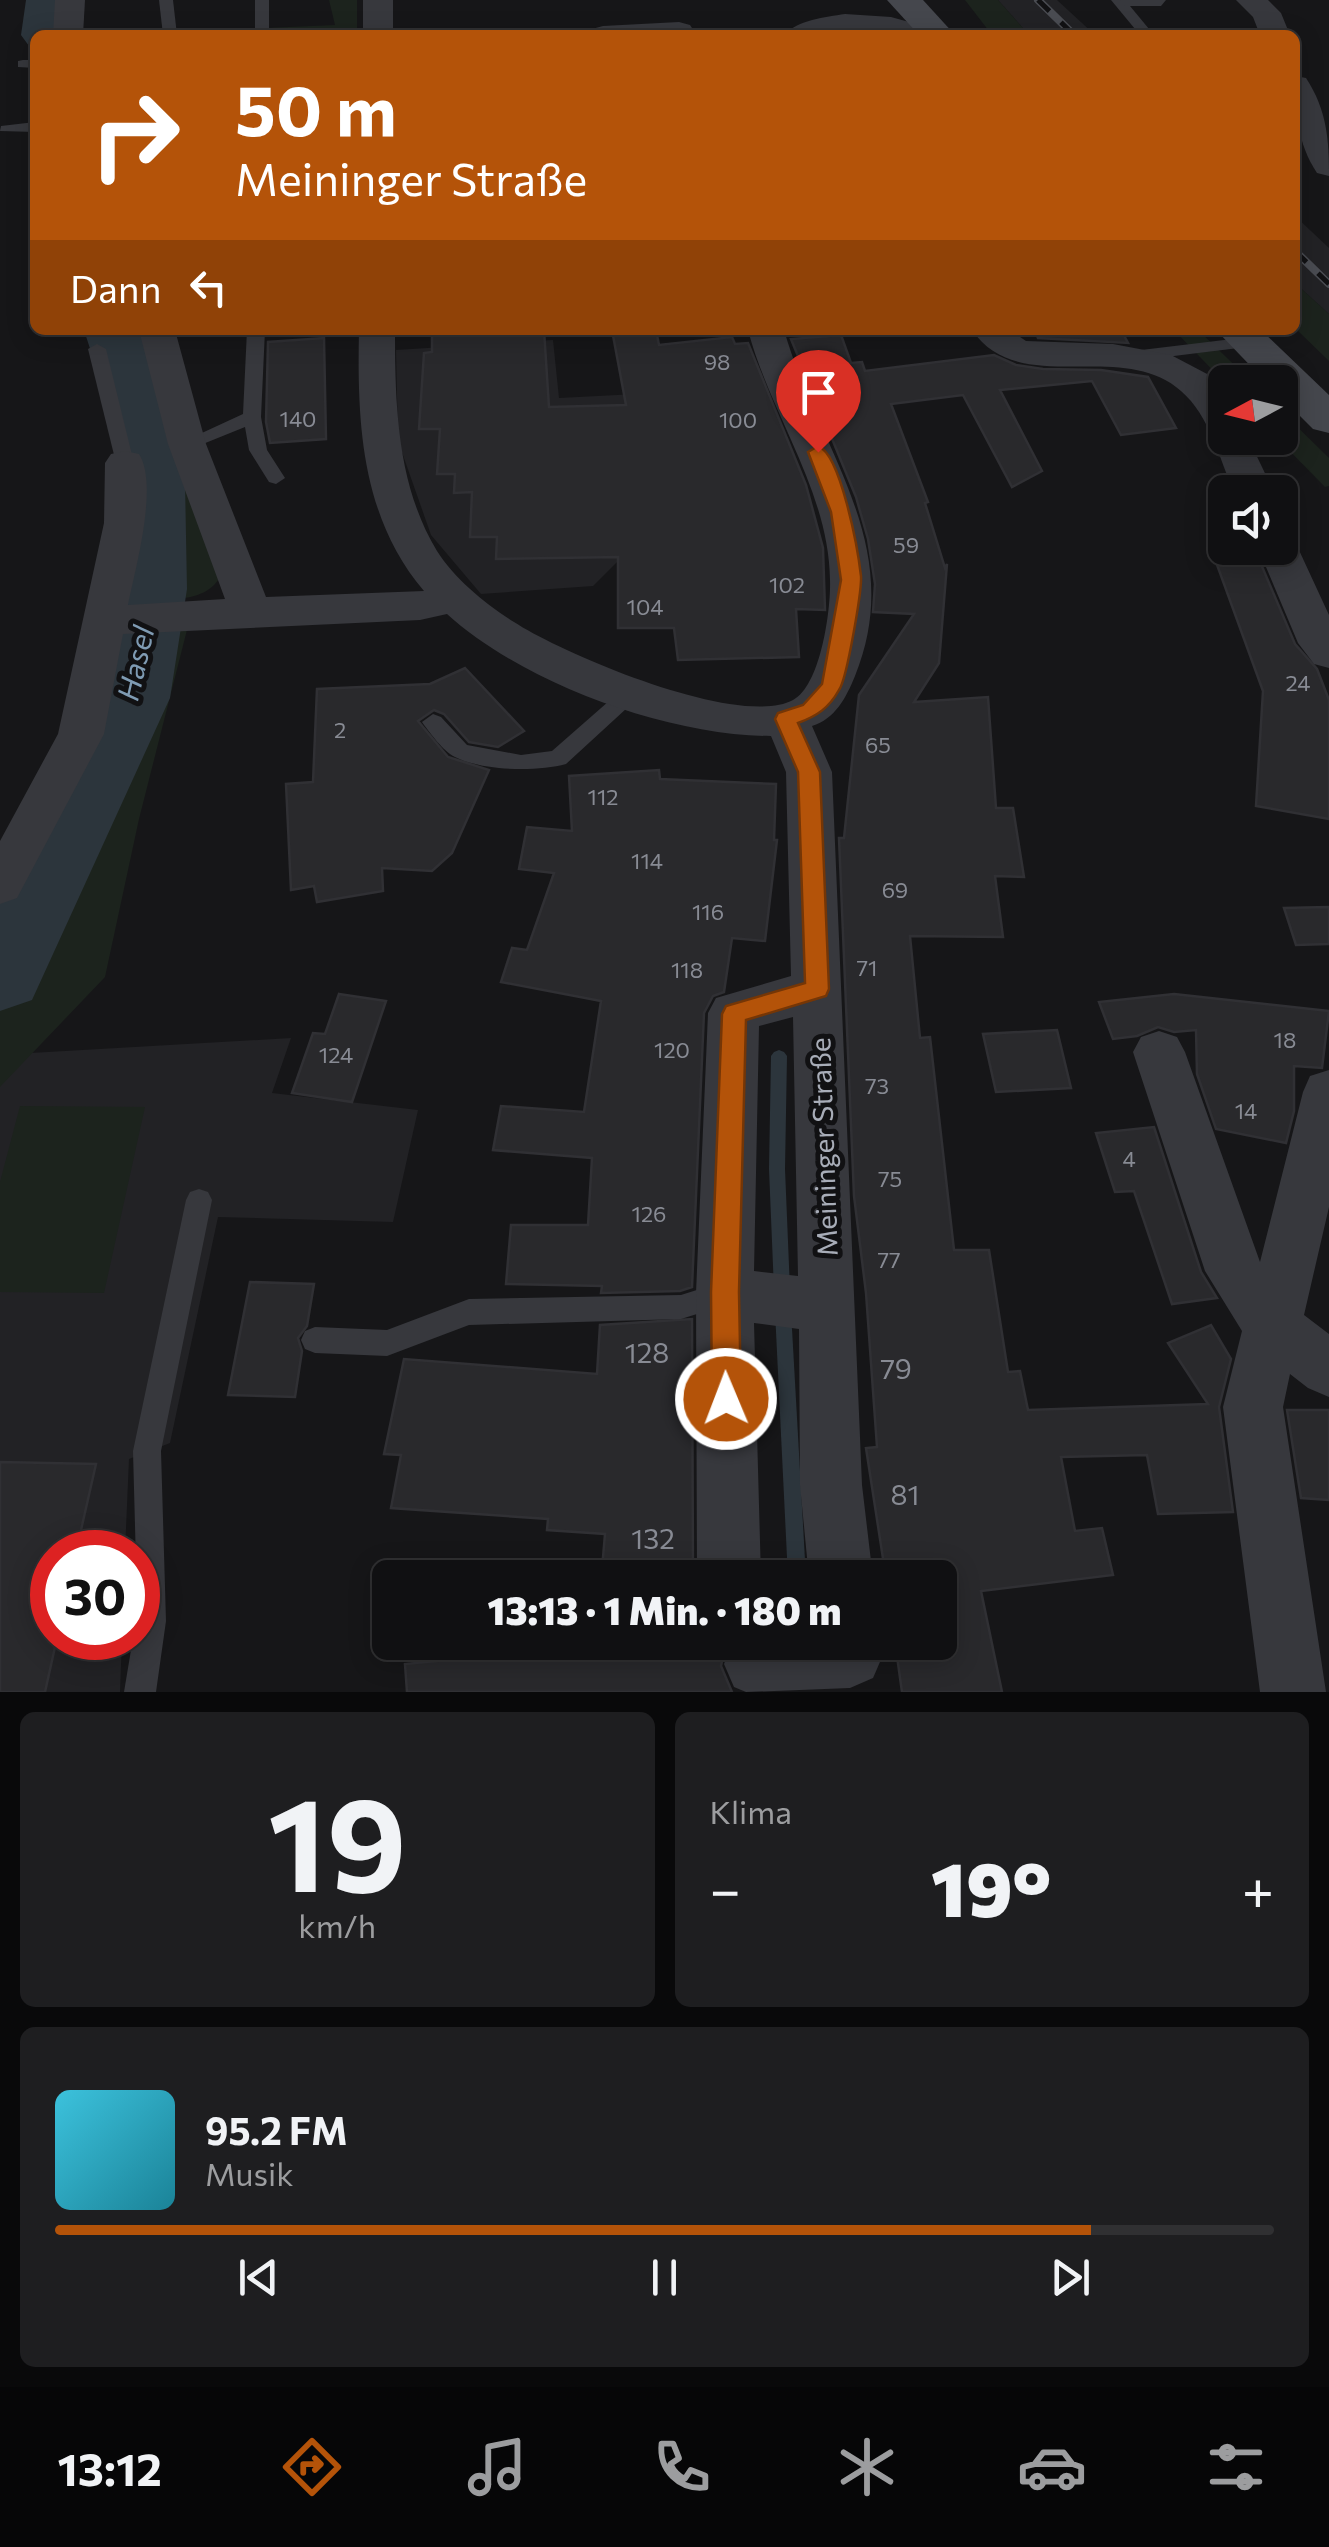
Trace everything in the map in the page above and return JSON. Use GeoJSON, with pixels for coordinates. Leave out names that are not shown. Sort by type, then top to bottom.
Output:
{"type":"FeatureCollection","features":[{"type":"Feature","properties":{"kind":"main road"},"geometry":{"type":"LineString","coordinates":[[904,0],[933,30]]}},
{"type":"Feature","properties":{"kind":"main road"},"geometry":{"type":"LineString","coordinates":[[1243,336],[1329,420]]}},
{"type":"Feature","properties":{"kind":"street"},"geometry":{"type":"LineString","coordinates":[[68,30],[70,0]]}},
{"type":"Feature","properties":{"kind":"street"},"geometry":{"type":"LineString","coordinates":[[378,0],[378,30]]}},
{"type":"Feature","properties":{"kind":"street"},"geometry":{"type":"LineString","coordinates":[[620,0],[635,30]]}},
{"type":"Feature","properties":{"kind":"street"},"geometry":{"type":"LineString","coordinates":[[1136,0],[1152,0]]}},
{"type":"Feature","properties":{"kind":"street"},"geometry":{"type":"LineString","coordinates":[[1251,0],[1266,13],[1273,30]]}},
{"type":"Feature","properties":{"kind":"street"},"geometry":{"type":"LineString","coordinates":[[795,22],[882,22],[907,30]]}},
{"type":"Feature","properties":{"kind":"street"},"geometry":{"type":"LineString","coordinates":[[1300,97],[1329,166]]}},
{"type":"Feature","properties":{"kind":"street"},"geometry":{"type":"LineString","coordinates":[[158,335],[187,444],[251,612]]}},
{"type":"Feature","properties":{"kind":"street"},"geometry":{"type":"LineString","coordinates":[[376,335],[379,438],[402,522],[422,560],[457,597],[498,633],[558,666],[712,716],[755,722],[786,719],[811,710],[832,686],[851,580],[840,512],[818,452],[780,379],[767,335]]}},
{"type":"Feature","properties":{"kind":"street"},"geometry":{"type":"LineString","coordinates":[[995,335],[1007,346],[1031,353],[1133,356],[1169,364],[1195,380],[1208,401]]}},
{"type":"Feature","properties":{"kind":"street"},"geometry":{"type":"LineString","coordinates":[[0,885],[81,734],[124,524],[126,463]]}},
{"type":"Feature","properties":{"kind":"street"},"geometry":{"type":"LineString","coordinates":[[1286,565],[1320,643],[1329,653]]}},
{"type":"Feature","properties":{"kind":"street"},"geometry":{"type":"LineString","coordinates":[[103,621],[420,606],[457,597]]}},
{"type":"Feature","properties":{"kind":"street","name":"Meininger Straße"},"geometry":{"type":"LineString","coordinates":[[786,719],[809,772],[817,989],[819,1305],[840,1560]]}},
{"type":"Feature","properties":{"kind":"street"},"geometry":{"type":"LineString","coordinates":[[730,1560],[740,1294],[734,1014],[817,989]]}},
{"type":"Feature","properties":{"kind":"street"},"geometry":{"type":"LineString","coordinates":[[1158,1052],[1234,1271],[1271,1324],[1329,1369]]}},
{"type":"Feature","properties":{"kind":"street"},"geometry":{"type":"LineString","coordinates":[[1292,1692],[1274,1529],[1253,1407],[1329,1092]]}},
{"type":"Feature","properties":{"kind":"street"},"geometry":{"type":"LineString","coordinates":[[740,1294],[819,1305]]}},
{"type":"Feature","properties":{"kind":"street"},"geometry":{"type":"LineString","coordinates":[[755,1666],[852,1663]]}},
{"type":"Feature","properties":{"kind":"lane"},"geometry":{"type":"LineString","coordinates":[[166,0],[169,30]]}},
{"type":"Feature","properties":{"kind":"lane"},"geometry":{"type":"LineString","coordinates":[[262,0],[262,30]]}},
{"type":"Feature","properties":{"kind":"lane"},"geometry":{"type":"LineString","coordinates":[[1118,0],[1143,30]]}},
{"type":"Feature","properties":{"kind":"lane"},"geometry":{"type":"LineString","coordinates":[[6,130],[30,128]]}},
{"type":"Feature","properties":{"kind":"lane"},"geometry":{"type":"LineString","coordinates":[[256,335],[252,416],[258,450],[276,478]]}},
{"type":"Feature","properties":{"kind":"lane"},"geometry":{"type":"LineString","coordinates":[[1133,356],[1243,336]]}},
{"type":"Feature","properties":{"kind":"lane"},"geometry":{"type":"LineString","coordinates":[[97,349],[126,463]]}},
{"type":"Feature","properties":{"kind":"lane"},"geometry":{"type":"LineString","coordinates":[[187,444],[252,416]]}},
{"type":"Feature","properties":{"kind":"lane"},"geometry":{"type":"LineString","coordinates":[[433,722],[460,751],[521,763],[558,758],[632,692]]}},
{"type":"Feature","properties":{"kind":"lane"},"geometry":{"type":"LineString","coordinates":[[140,1692],[151,1621],[147,1451],[199,1200]]}},
{"type":"Feature","properties":{"kind":"lane"},"geometry":{"type":"LineString","coordinates":[[315,1340],[387,1344],[469,1312],[680,1307],[740,1294]]}},
{"type":"Feature","properties":{"kind":"shaded area"},"geometry":{"type":"Polygon","coordinates":[[[329,0],[357,0],[357,30],[265,28],[335,25],[329,0]]]}},
{"type":"Feature","properties":{"kind":"shaded area"},"geometry":{"type":"Polygon","coordinates":[[[965,0],[998,0],[1025,30],[988,30],[965,0]]]}},
{"type":"Feature","properties":{"kind":"shaded area"},"geometry":{"type":"Polygon","coordinates":[[[998,0],[1057,0],[1090,30],[1025,30],[998,0]]]}},
{"type":"Feature","properties":{"kind":"shaded area"},"geometry":{"type":"Polygon","coordinates":[[[1300,221],[1329,248],[1329,314],[1300,288],[1300,221]]]}},
{"type":"Feature","properties":{"kind":"shaded area"},"geometry":{"type":"Polygon","coordinates":[[[1300,288],[1329,314],[1329,361],[1300,333],[1300,288]]]}},
{"type":"Feature","properties":{"kind":"shaded area"},"geometry":{"type":"Polygon","coordinates":[[[1179,335],[1203,335],[1234,365],[1208,365],[1179,335]]]}},
{"type":"Feature","properties":{"kind":"shaded area"},"geometry":{"type":"Polygon","coordinates":[[[553,340],[559,398],[656,393],[624,555],[593,586],[481,594],[431,535],[398,441],[396,350],[553,340]]]}},
{"type":"Feature","properties":{"kind":"shaded area"},"geometry":{"type":"Polygon","coordinates":[[[1298,428],[1329,458],[1329,486],[1325,487],[1294,455],[1298,455],[1298,428]]]}},
{"type":"Feature","properties":{"kind":"shaded area"},"geometry":{"type":"Polygon","coordinates":[[[180,468],[225,567],[207,590],[178,599],[184,514],[180,468]]]}},
{"type":"Feature","properties":{"kind":"shaded area"},"geometry":{"type":"Polygon","coordinates":[[[188,626],[139,819],[105,977],[0,1087],[0,930],[67,788],[85,780],[125,634],[188,626]]]}},
{"type":"Feature","properties":{"kind":"shaded area"},"geometry":{"type":"Polygon","coordinates":[[[291,1038],[272,1093],[418,1110],[393,1222],[218,1217],[170,1443],[129,1459],[126,1530],[30,1530],[30,1660],[121,1660],[120,1692],[0,1692],[0,1078],[13,1054],[291,1038]]]}},
{"type":"Feature","properties":{"kind":"shaded area"},"geometry":{"type":"Polygon","coordinates":[[[20,1106],[145,1107],[104,1293],[0,1292],[0,1182],[20,1106]]]}},
{"type":"Feature","properties":{"kind":"building"},"geometry":{"type":"Polygon","coordinates":[[[432,335],[544,335],[549,407],[626,405],[613,335],[657,335],[659,345],[732,337],[735,344],[748,343],[806,485],[823,548],[825,610],[796,609],[799,657],[678,660],[674,628],[618,628],[618,557],[496,559],[497,537],[470,537],[472,492],[454,493],[455,474],[437,474],[440,429],[419,429],[424,353],[432,352],[432,335]]]}},
{"type":"Feature","properties":{"kind":"building"},"geometry":{"type":"Polygon","coordinates":[[[841,335],[851,363],[862,362],[865,371],[994,355],[1016,365],[1043,369],[1101,370],[1148,377],[1176,428],[1121,435],[1092,381],[1000,390],[1042,471],[1012,487],[963,395],[891,404],[928,502],[925,503],[945,568],[947,564],[939,663],[914,702],[988,697],[996,808],[1013,808],[1024,877],[995,876],[1003,937],[910,936],[920,1038],[930,1037],[954,1250],[989,1250],[1008,1372],[1020,1371],[1028,1410],[1208,1404],[1168,1343],[1211,1325],[1231,1359],[1219,1407],[1233,1512],[1158,1514],[1147,1455],[1061,1457],[1075,1531],[1102,1528],[1113,1575],[981,1591],[1002,1692],[902,1692],[898,1660],[957,1660],[957,1560],[883,1560],[866,1448],[877,1447],[866,1293],[854,1196],[839,838],[844,838],[859,695],[914,614],[873,612],[875,584],[856,497],[791,339],[841,335]]]}},
{"type":"Feature","properties":{"kind":"building"},"geometry":{"type":"Polygon","coordinates":[[[1037,335],[1124,335],[1128,343],[1037,335]]]}},
{"type":"Feature","properties":{"kind":"building"},"geometry":{"type":"Polygon","coordinates":[[[324,338],[326,439],[270,443],[266,422],[268,342],[324,338]]]}},
{"type":"Feature","properties":{"kind":"building"},"geometry":{"type":"Polygon","coordinates":[[[1217,565],[1261,565],[1295,644],[1317,669],[1329,700],[1329,819],[1256,806],[1263,691],[1217,565]]]}},
{"type":"Feature","properties":{"kind":"building"},"geometry":{"type":"Polygon","coordinates":[[[465,668],[524,731],[498,747],[469,742],[444,714],[434,710],[418,721],[448,757],[489,770],[452,853],[432,871],[382,868],[383,891],[317,902],[314,886],[291,890],[286,784],[313,782],[317,689],[430,684],[465,668]]]}},
{"type":"Feature","properties":{"kind":"building"},"geometry":{"type":"Polygon","coordinates":[[[659,770],[660,779],[776,784],[777,840],[765,941],[732,938],[724,992],[713,996],[704,1013],[692,1287],[680,1291],[601,1293],[602,1286],[506,1284],[511,1225],[588,1225],[592,1158],[493,1150],[501,1106],[584,1112],[601,1001],[501,982],[512,948],[527,950],[554,873],[519,869],[527,827],[572,831],[569,776],[659,770]]]}},
{"type":"Feature","properties":{"kind":"building"},"geometry":{"type":"Polygon","coordinates":[[[1329,907],[1329,944],[1296,945],[1284,908],[1329,907]]]}},
{"type":"Feature","properties":{"kind":"building"},"geometry":{"type":"Polygon","coordinates":[[[339,994],[386,1001],[352,1102],[292,1093],[313,1033],[325,1034],[339,994]]]}},
{"type":"Feature","properties":{"kind":"building"},"geometry":{"type":"Polygon","coordinates":[[[1174,994],[1329,1011],[1322,1068],[1294,1066],[1294,1111],[1286,1143],[1216,1129],[1197,1074],[1196,1030],[1174,1032],[1158,1027],[1137,1036],[1113,1039],[1099,1002],[1174,994]]]}},
{"type":"Feature","properties":{"kind":"building"},"geometry":{"type":"Polygon","coordinates":[[[1057,1030],[1071,1088],[996,1092],[983,1034],[1057,1030]]]}},
{"type":"Feature","properties":{"kind":"building"},"geometry":{"type":"Polygon","coordinates":[[[1154,1127],[1201,1272],[1217,1298],[1172,1304],[1134,1191],[1115,1192],[1096,1133],[1154,1127]]]}},
{"type":"Feature","properties":{"kind":"building"},"geometry":{"type":"Polygon","coordinates":[[[250,1282],[314,1284],[307,1326],[298,1338],[302,1351],[295,1397],[228,1395],[250,1282]]]}},
{"type":"Feature","properties":{"kind":"building"},"geometry":{"type":"Polygon","coordinates":[[[692,1319],[693,1560],[603,1560],[605,1534],[547,1530],[548,1519],[391,1508],[401,1455],[384,1454],[404,1359],[597,1374],[600,1325],[692,1319]]]}},
{"type":"Feature","properties":{"kind":"building"},"geometry":{"type":"Polygon","coordinates":[[[1287,1410],[1329,1410],[1329,1500],[1301,1498],[1287,1410]]]}},
{"type":"Feature","properties":{"kind":"building"},"geometry":{"type":"Polygon","coordinates":[[[0,1462],[96,1464],[81,1530],[30,1530],[30,1660],[52,1660],[45,1692],[0,1692],[0,1462]]]}},
{"type":"Feature","properties":{"kind":"building"},"geometry":{"type":"Polygon","coordinates":[[[445,1660],[722,1660],[732,1692],[407,1692],[405,1664],[445,1660]]]}},
{"type":"Feature","properties":{"kind":"waterway","name":"Hasel"},"geometry":{"type":"LineString","coordinates":[[49,30],[52,0]]}},
{"type":"Feature","properties":{"kind":"waterway","name":"Hasel"},"geometry":{"type":"LineString","coordinates":[[0,975],[130,698],[150,589],[150,429],[118,335]]}},
{"type":"Feature","properties":{"kind":"waterway"},"geometry":{"type":"LineString","coordinates":[[779,1056],[777,1169],[782,1290]]}},
{"type":"Feature","properties":{"kind":"waterway"},"geometry":{"type":"LineString","coordinates":[[783,1311],[796,1560]]}},
{"type":"Feature","properties":{"kind":"railway"},"geometry":{"type":"LineString","coordinates":[[1038,0],[1069,30]]}},
{"type":"Feature","properties":{"kind":"railway"},"geometry":{"type":"LineString","coordinates":[[1300,256],[1329,284]]}},
{"type":"Feature","properties":{"kind":"route"},"geometry":{"type":"LineString","coordinates":[[726,1399],[725,1292],[734,1014],[817,989],[809,772],[786,719],[811,710],[832,686],[851,580],[840,512],[818,452]]}}]}
